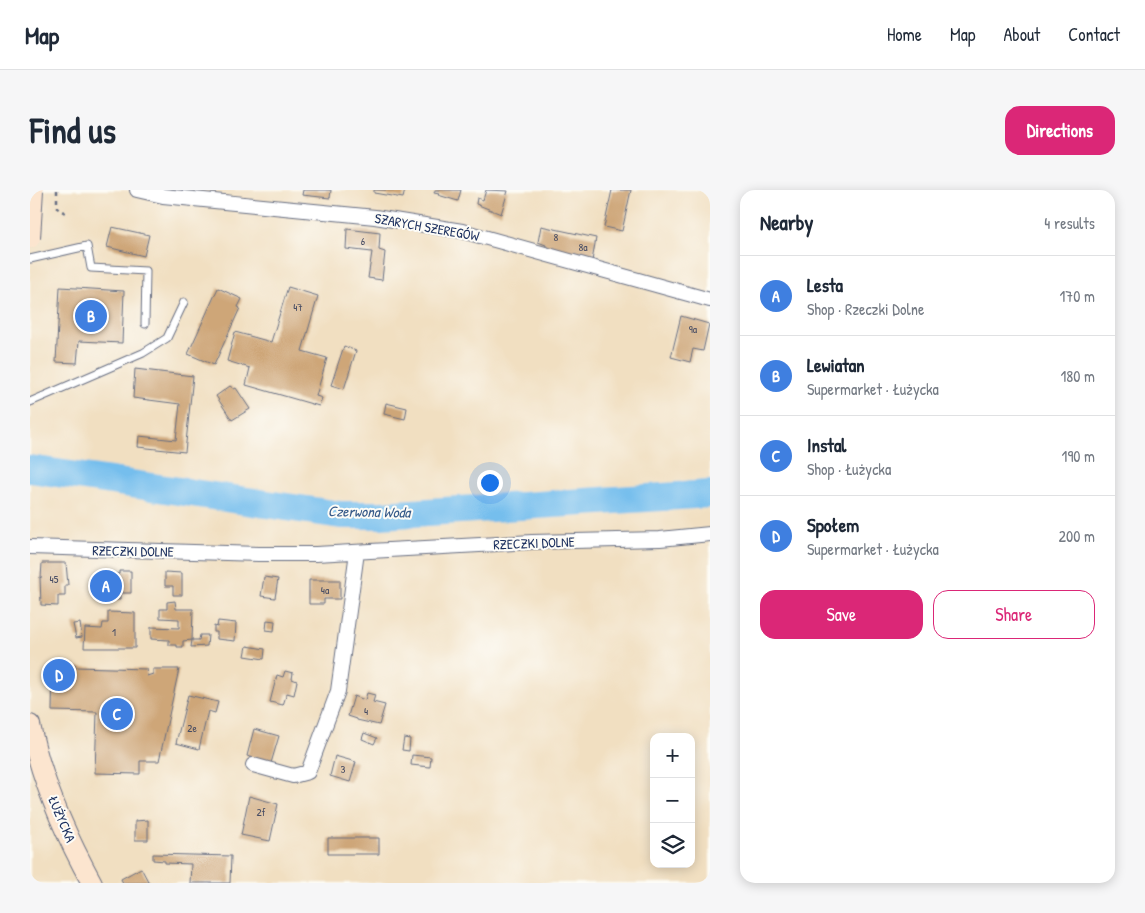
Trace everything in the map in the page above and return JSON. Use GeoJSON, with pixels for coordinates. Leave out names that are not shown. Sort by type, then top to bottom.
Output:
{"type":"FeatureCollection","features":[{"type":"Feature","properties":{"kind":"main road"},"geometry":{"type":"LineString","coordinates":[[30,238],[33,190]]}},
{"type":"Feature","properties":{"kind":"main road","name":"ŁUŻYCKA"},"geometry":{"type":"LineString","coordinates":[[30,724],[54,802],[92,883]]}},
{"type":"Feature","properties":{"kind":"street","name":"SZARYCH SZEREGÓW"},"geometry":{"type":"LineString","coordinates":[[137,190],[163,196],[375,217],[462,231],[710,300]]}},
{"type":"Feature","properties":{"kind":"street","name":"RZECZKI DOLNE"},"geometry":{"type":"LineString","coordinates":[[30,546],[250,554],[357,552],[523,542],[660,539],[710,534]]}},
{"type":"Feature","properties":{"kind":"street"},"geometry":{"type":"LineString","coordinates":[[253,765],[293,776],[308,772],[338,691],[357,552]]}},
{"type":"Feature","properties":{"kind":"lane"},"geometry":{"type":"LineString","coordinates":[[30,259],[87,246],[91,268],[146,271],[145,324]]}},
{"type":"Feature","properties":{"kind":"lane"},"geometry":{"type":"LineString","coordinates":[[30,402],[143,353],[167,338],[184,302]]}},
{"type":"Feature","properties":{"kind":"path"},"geometry":{"type":"LineString","coordinates":[[57,190],[57,208],[67,214]]}},
{"type":"Feature","properties":{"kind":"building"},"geometry":{"type":"Polygon","coordinates":[[[303,190],[331,190],[330,198],[302,195],[303,190]]]}},
{"type":"Feature","properties":{"kind":"building"},"geometry":{"type":"Polygon","coordinates":[[[374,190],[405,190],[403,198],[374,193],[374,190]]]}},
{"type":"Feature","properties":{"kind":"building"},"geometry":{"type":"Polygon","coordinates":[[[435,190],[461,190],[458,201],[438,195],[434,193],[435,190]]]}},
{"type":"Feature","properties":{"kind":"building"},"geometry":{"type":"Polygon","coordinates":[[[486,190],[508,191],[501,214],[476,204],[477,198],[483,200],[486,190]]]}},
{"type":"Feature","properties":{"kind":"building"},"geometry":{"type":"Polygon","coordinates":[[[612,190],[631,190],[622,231],[604,227],[612,190]]]}},
{"type":"Feature","properties":{"kind":"building"},"geometry":{"type":"Polygon","coordinates":[[[541,226],[596,238],[592,261],[545,250],[546,245],[538,242],[541,226]]]}},
{"type":"Feature","properties":{"kind":"building"},"geometry":{"type":"Polygon","coordinates":[[[112,227],[149,235],[144,256],[107,247],[112,227]]]}},
{"type":"Feature","properties":{"kind":"building"},"geometry":{"type":"Polygon","coordinates":[[[347,229],[380,233],[379,250],[385,252],[382,280],[368,278],[372,252],[346,249],[347,229]]]}},
{"type":"Feature","properties":{"kind":"building"},"geometry":{"type":"Polygon","coordinates":[[[60,287],[124,291],[122,343],[79,341],[77,363],[56,362],[60,287]]]}},
{"type":"Feature","properties":{"kind":"building"},"geometry":{"type":"Polygon","coordinates":[[[288,287],[318,296],[302,351],[327,358],[316,396],[322,398],[319,406],[246,385],[250,368],[227,361],[235,332],[271,342],[288,287]]]}},
{"type":"Feature","properties":{"kind":"building"},"geometry":{"type":"Polygon","coordinates":[[[218,288],[242,299],[238,307],[240,308],[214,365],[188,354],[218,288]]]}},
{"type":"Feature","properties":{"kind":"building"},"geometry":{"type":"Polygon","coordinates":[[[681,316],[709,324],[703,351],[693,349],[690,362],[671,357],[681,316]]]}},
{"type":"Feature","properties":{"kind":"building"},"geometry":{"type":"Polygon","coordinates":[[[344,346],[356,351],[344,389],[331,385],[344,346]]]}},
{"type":"Feature","properties":{"kind":"building"},"geometry":{"type":"Polygon","coordinates":[[[135,369],[193,376],[185,452],[138,447],[139,436],[176,440],[180,404],[133,398],[135,369]]]}},
{"type":"Feature","properties":{"kind":"building"},"geometry":{"type":"Polygon","coordinates":[[[230,386],[234,389],[236,388],[250,409],[232,420],[216,396],[230,386]]]}},
{"type":"Feature","properties":{"kind":"building"},"geometry":{"type":"Polygon","coordinates":[[[386,403],[407,408],[405,419],[384,414],[386,403]]]}},
{"type":"Feature","properties":{"kind":"building"},"geometry":{"type":"Polygon","coordinates":[[[42,563],[66,563],[68,585],[65,585],[65,596],[58,596],[58,606],[41,605],[40,577],[42,563]]]}},
{"type":"Feature","properties":{"kind":"building"},"geometry":{"type":"Polygon","coordinates":[[[119,571],[131,571],[131,593],[120,593],[120,600],[108,599],[108,574],[119,574],[119,571]]]}},
{"type":"Feature","properties":{"kind":"building"},"geometry":{"type":"Polygon","coordinates":[[[165,572],[182,573],[182,595],[173,595],[173,586],[165,586],[165,572]]]}},
{"type":"Feature","properties":{"kind":"building"},"geometry":{"type":"Polygon","coordinates":[[[264,577],[278,579],[275,598],[261,596],[264,577]]]}},
{"type":"Feature","properties":{"kind":"building"},"geometry":{"type":"Polygon","coordinates":[[[309,580],[340,580],[340,599],[324,599],[324,604],[309,604],[309,580]]]}},
{"type":"Feature","properties":{"kind":"building"},"geometry":{"type":"Polygon","coordinates":[[[175,601],[176,609],[193,609],[192,640],[183,641],[183,647],[169,645],[169,640],[151,639],[151,627],[179,628],[179,619],[160,618],[160,609],[167,609],[167,602],[175,601]]]}},
{"type":"Feature","properties":{"kind":"building"},"geometry":{"type":"Polygon","coordinates":[[[108,612],[135,613],[135,648],[84,648],[85,628],[102,629],[103,623],[108,623],[108,612]]]}},
{"type":"Feature","properties":{"kind":"building"},"geometry":{"type":"Polygon","coordinates":[[[267,620],[275,621],[274,631],[266,630],[267,620]]]}},
{"type":"Feature","properties":{"kind":"building"},"geometry":{"type":"Polygon","coordinates":[[[218,621],[236,623],[235,641],[217,639],[217,632],[214,632],[214,626],[217,627],[218,621]]]}},
{"type":"Feature","properties":{"kind":"building"},"geometry":{"type":"Polygon","coordinates":[[[80,623],[82,637],[76,638],[73,624],[80,623]]]}},
{"type":"Feature","properties":{"kind":"building"},"geometry":{"type":"Polygon","coordinates":[[[200,635],[208,635],[207,646],[191,647],[192,640],[199,640],[200,635]]]}},
{"type":"Feature","properties":{"kind":"building"},"geometry":{"type":"Polygon","coordinates":[[[247,646],[265,649],[264,659],[245,656],[247,646]]]}},
{"type":"Feature","properties":{"kind":"building"},"geometry":{"type":"Polygon","coordinates":[[[53,665],[146,669],[147,676],[153,674],[153,669],[179,669],[159,761],[140,761],[140,774],[95,773],[97,712],[52,711],[53,665]]]}},
{"type":"Feature","properties":{"kind":"building"},"geometry":{"type":"Polygon","coordinates":[[[285,671],[293,673],[292,679],[297,681],[294,695],[287,693],[283,705],[270,702],[277,675],[283,677],[285,671]]]}},
{"type":"Feature","properties":{"kind":"building"},"geometry":{"type":"Polygon","coordinates":[[[367,693],[375,695],[373,702],[385,705],[379,725],[348,716],[354,696],[365,700],[367,693]]]}},
{"type":"Feature","properties":{"kind":"building"},"geometry":{"type":"Polygon","coordinates":[[[188,695],[218,702],[215,713],[208,711],[199,749],[176,743],[188,695]]]}},
{"type":"Feature","properties":{"kind":"building"},"geometry":{"type":"Polygon","coordinates":[[[254,729],[279,736],[271,763],[247,756],[254,729]]]}},
{"type":"Feature","properties":{"kind":"building"},"geometry":{"type":"Polygon","coordinates":[[[364,733],[377,738],[374,744],[362,739],[364,733]]]}},
{"type":"Feature","properties":{"kind":"building"},"geometry":{"type":"Polygon","coordinates":[[[404,738],[410,739],[409,751],[402,750],[404,738]]]}},
{"type":"Feature","properties":{"kind":"building"},"geometry":{"type":"Polygon","coordinates":[[[412,755],[431,757],[430,767],[411,765],[412,755]]]}},
{"type":"Feature","properties":{"kind":"building"},"geometry":{"type":"Polygon","coordinates":[[[335,756],[356,762],[350,782],[330,776],[335,756]]]}},
{"type":"Feature","properties":{"kind":"building"},"geometry":{"type":"Polygon","coordinates":[[[249,796],[278,804],[270,841],[241,835],[249,796]]]}},
{"type":"Feature","properties":{"kind":"building"},"geometry":{"type":"Polygon","coordinates":[[[148,820],[148,840],[135,840],[135,821],[148,820]]]}},
{"type":"Feature","properties":{"kind":"building"},"geometry":{"type":"Polygon","coordinates":[[[328,838],[379,838],[379,854],[328,854],[328,838]]]}},
{"type":"Feature","properties":{"kind":"building"},"geometry":{"type":"Polygon","coordinates":[[[153,854],[231,856],[230,883],[190,883],[191,864],[165,863],[165,861],[153,860],[153,854]]]}},
{"type":"Feature","properties":{"kind":"building"},"geometry":{"type":"Polygon","coordinates":[[[141,868],[149,883],[123,883],[121,879],[141,868]]]}},
{"type":"Feature","properties":{"kind":"waterway","name":"Czerwona Woda"},"geometry":{"type":"LineString","coordinates":[[30,469],[341,515],[381,515],[710,494]]}},
{"type":"Feature","properties":{"kind":"place","name":"Lewiatan"},"geometry":{"type":"Point","coordinates":[91,316]}},
{"type":"Feature","properties":{"kind":"place","name":"Lesta"},"geometry":{"type":"Point","coordinates":[106,586]}},
{"type":"Feature","properties":{"kind":"place","name":"Społem"},"geometry":{"type":"Point","coordinates":[59,675]}},
{"type":"Feature","properties":{"kind":"place","name":"Instal"},"geometry":{"type":"Point","coordinates":[117,714]}}]}
